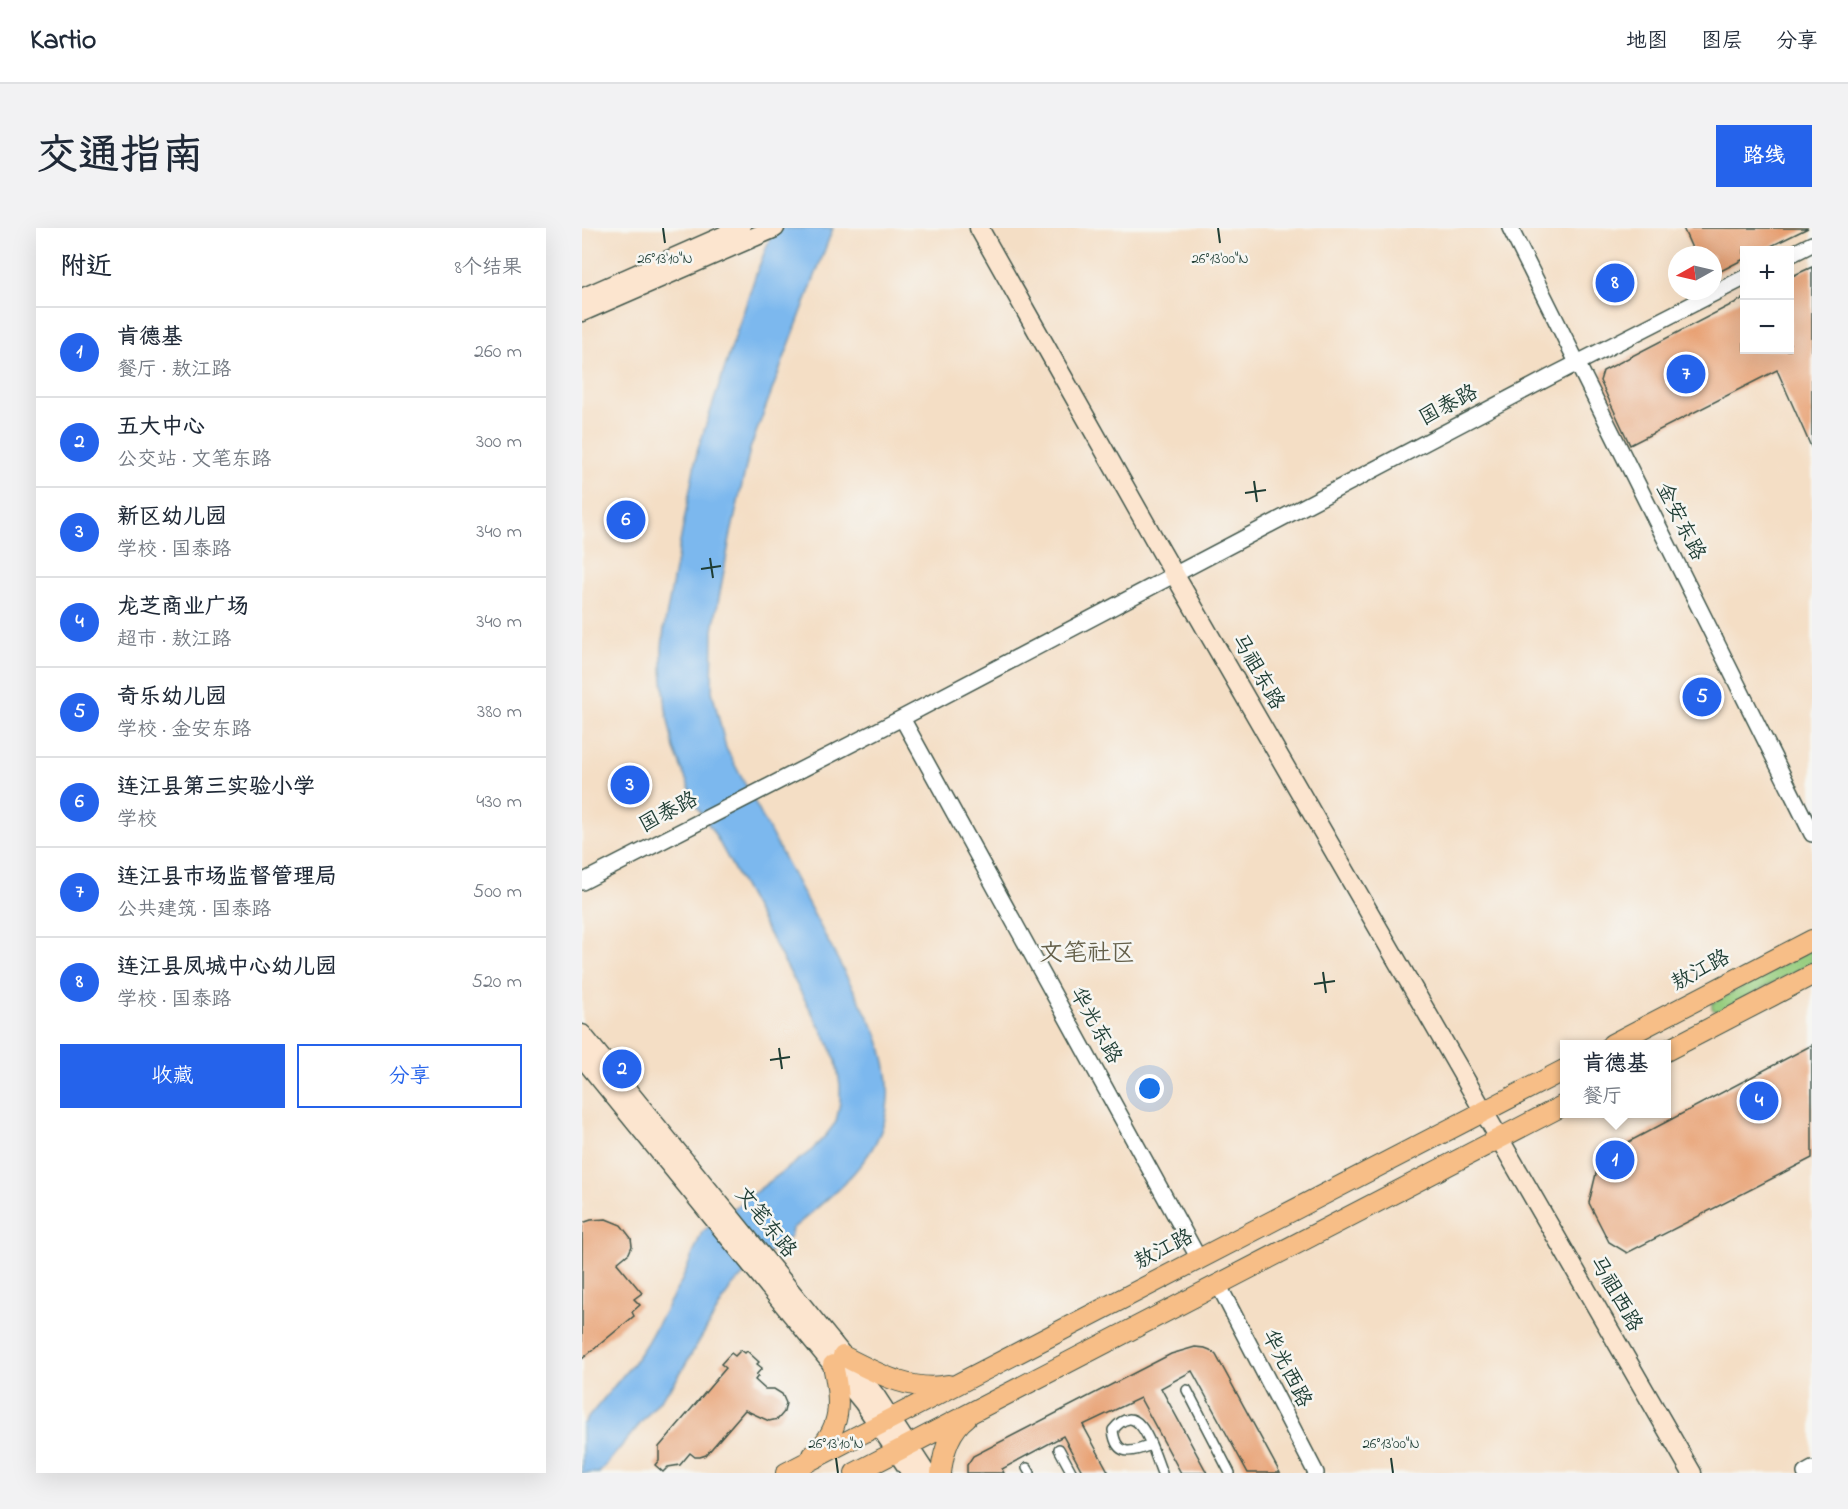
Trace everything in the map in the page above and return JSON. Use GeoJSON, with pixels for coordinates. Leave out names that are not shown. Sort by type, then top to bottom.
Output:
{"type":"FeatureCollection","features":[{"type":"Feature","properties":{"kind":"main road"},"geometry":{"type":"LineString","coordinates":[[582,298],[741,228]]}},
{"type":"Feature","properties":{"kind":"main road","name":"马祖东路"},"geometry":{"type":"LineString","coordinates":[[979,228],[1175,574],[1500,1137]]}},
{"type":"Feature","properties":{"kind":"main road"},"geometry":{"type":"LineString","coordinates":[[582,312],[769,231]]}},
{"type":"Feature","properties":{"kind":"main road","name":"敖江路"},"geometry":{"type":"LineString","coordinates":[[1620,1040],[1812,940]]}},
{"type":"Feature","properties":{"kind":"main road"},"geometry":{"type":"LineString","coordinates":[[1671,1048],[1812,975]]}},
{"type":"Feature","properties":{"kind":"main road","name":"文笔东路"},"geometry":{"type":"LineString","coordinates":[[582,1034],[720,1215],[838,1360],[875,1395],[885,1422],[903,1448]]}},
{"type":"Feature","properties":{"kind":"main road","name":"文笔东路"},"geometry":{"type":"LineString","coordinates":[[582,1057],[720,1215]]}},
{"type":"Feature","properties":{"kind":"main road","name":"敖江路"},"geometry":{"type":"LineString","coordinates":[[786,1473],[1560,1072]]}},
{"type":"Feature","properties":{"kind":"main road"},"geometry":{"type":"LineString","coordinates":[[855,1473],[1560,1107]]}},
{"type":"Feature","properties":{"kind":"main road","name":"马祖西路"},"geometry":{"type":"LineString","coordinates":[[1500,1137],[1692,1473]]}},
{"type":"Feature","properties":{"kind":"main road"},"geometry":{"type":"LineString","coordinates":[[786,1473],[820,1448],[834,1427],[838,1413],[838,1360],[924,1387],[965,1381]]}},
{"type":"Feature","properties":{"kind":"main road"},"geometry":{"type":"LineString","coordinates":[[941,1473],[950,1438],[963,1420],[977,1409]]}},
{"type":"Feature","properties":{"kind":"main road"},"geometry":{"type":"LineString","coordinates":[[903,1448],[911,1473]]}},
{"type":"Feature","properties":{"kind":"main road"},"geometry":{"type":"LineString","coordinates":[[903,1448],[926,1473]]}},
{"type":"Feature","properties":{"kind":"street","name":"金安东路"},"geometry":{"type":"LineString","coordinates":[[1510,228],[1812,834]]}},
{"type":"Feature","properties":{"kind":"street"},"geometry":{"type":"LineString","coordinates":[[1794,253],[1812,244]]}},
{"type":"Feature","properties":{"kind":"street","name":"国泰路"},"geometry":{"type":"LineString","coordinates":[[582,882],[1740,280]]}},
{"type":"Feature","properties":{"kind":"street","name":"华光东路"},"geometry":{"type":"LineString","coordinates":[[902,717],[1199,1259]]}},
{"type":"Feature","properties":{"kind":"street","name":"华光西路"},"geometry":{"type":"LineString","coordinates":[[1218,1284],[1316,1473]]}},
{"type":"Feature","properties":{"kind":"street"},"geometry":{"type":"LineString","coordinates":[[1187,1390],[1230,1473]]}},
{"type":"Feature","properties":{"kind":"street"},"geometry":{"type":"LineString","coordinates":[[1150,1445],[1162,1473]]}},
{"type":"Feature","properties":{"kind":"street"},"geometry":{"type":"LineString","coordinates":[[1059,1449],[1072,1473]]}},
{"type":"Feature","properties":{"kind":"street"},"geometry":{"type":"LineString","coordinates":[[1805,1473],[1812,1469]]}},
{"type":"Feature","properties":{"kind":"green space"},"geometry":{"type":"Polygon","coordinates":[[[1812,949],[1812,963],[1719,1011],[1712,1008],[1712,1003],[1812,949]]]}},
{"type":"Feature","properties":{"kind":"water"},"geometry":{"type":"Polygon","coordinates":[[[774,228],[833,228],[750,449],[713,630],[712,691],[726,748],[877,1034],[886,1068],[888,1098],[884,1123],[874,1146],[858,1168],[792,1229],[790,1237],[765,1255],[731,1287],[675,1382],[599,1473],[582,1473],[582,1425],[646,1344],[682,1280],[702,1232],[812,1150],[836,1122],[840,1103],[836,1061],[829,1044],[714,833],[696,805],[674,749],[666,710],[662,670],[664,628],[697,452],[756,274],[774,228]]]}},
{"type":"Feature","properties":{"kind":"building"},"geometry":{"type":"Polygon","coordinates":[[[1683,228],[1808,228],[1771,246],[1740,246],[1740,261],[1722,270],[1722,246],[1691,246],[1683,228]]]}},
{"type":"Feature","properties":{"kind":"building"},"geometry":{"type":"Polygon","coordinates":[[[1812,267],[1812,449],[1777,370],[1630,445],[1600,381],[1603,371],[1740,300],[1740,354],[1794,354],[1794,275],[1812,267]]]}},
{"type":"Feature","properties":{"kind":"building"},"geometry":{"type":"Polygon","coordinates":[[[1812,1045],[1812,1158],[1627,1253],[1609,1242],[1589,1203],[1600,1157],[1812,1045]]]}},
{"type":"Feature","properties":{"kind":"building"},"geometry":{"type":"Polygon","coordinates":[[[606,1219],[621,1225],[631,1238],[632,1246],[629,1253],[617,1263],[642,1293],[634,1299],[640,1305],[632,1312],[634,1316],[582,1359],[582,1223],[606,1219]]]}},
{"type":"Feature","properties":{"kind":"building"},"geometry":{"type":"Polygon","coordinates":[[[1195,1347],[1205,1348],[1216,1355],[1280,1473],[1248,1473],[1192,1371],[1161,1388],[1207,1473],[1181,1473],[1140,1398],[1083,1425],[1109,1473],[1083,1473],[1063,1436],[1002,1469],[1004,1473],[967,1473],[967,1465],[973,1456],[1171,1354],[1195,1347]]]}},
{"type":"Feature","properties":{"kind":"building"},"geometry":{"type":"Polygon","coordinates":[[[741,1350],[745,1353],[747,1351],[762,1368],[755,1380],[765,1389],[774,1389],[782,1394],[786,1403],[784,1412],[778,1419],[769,1421],[745,1410],[706,1455],[695,1457],[690,1453],[680,1465],[668,1467],[663,1472],[655,1465],[659,1460],[659,1447],[726,1368],[721,1364],[731,1353],[735,1356],[741,1350]]]}},
{"type":"Feature","properties":{"kind":"place","name":"连江县凤城中心幼儿园"},"geometry":{"type":"Point","coordinates":[1615,283]}},
{"type":"Feature","properties":{"kind":"place","name":"连江县市场监督管理局"},"geometry":{"type":"Point","coordinates":[1686,374]}},
{"type":"Feature","properties":{"kind":"place","name":"连江县第三实验小学"},"geometry":{"type":"Point","coordinates":[626,520]}},
{"type":"Feature","properties":{"kind":"place","name":"奇乐幼儿园"},"geometry":{"type":"Point","coordinates":[1702,697]}},
{"type":"Feature","properties":{"kind":"place","name":"新区幼儿园"},"geometry":{"type":"Point","coordinates":[630,785]}},
{"type":"Feature","properties":{"kind":"place","name":"五大中心"},"geometry":{"type":"Point","coordinates":[622,1069]}},
{"type":"Feature","properties":{"kind":"place","name":"龙芝商业广场"},"geometry":{"type":"Point","coordinates":[1759,1101]}},
{"type":"Feature","properties":{"kind":"place","name":"肯德基"},"geometry":{"type":"Point","coordinates":[1615,1160]}},
{"type":"Feature","properties":{"kind":"district","name":"文笔社区"},"geometry":{"type":"Point","coordinates":[1087,954]}}]}
